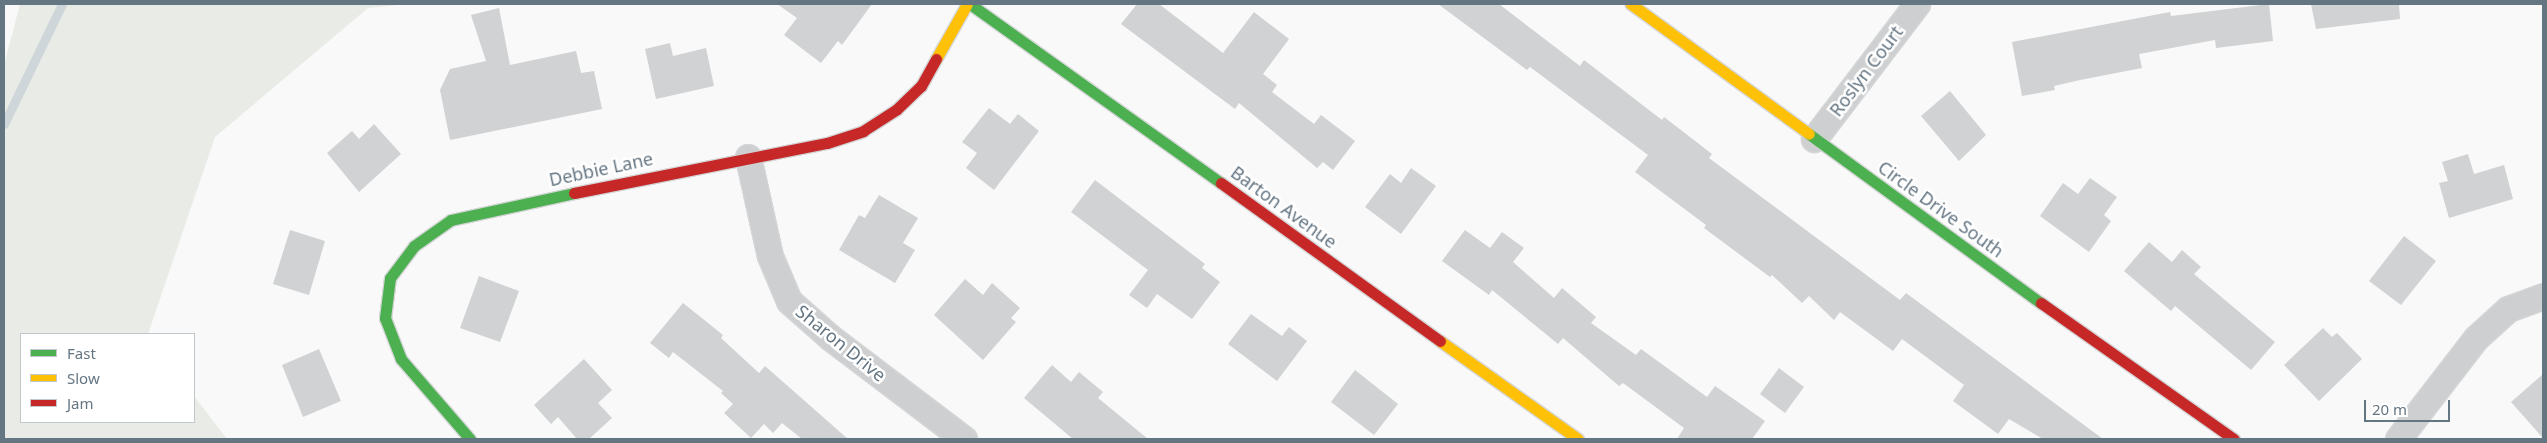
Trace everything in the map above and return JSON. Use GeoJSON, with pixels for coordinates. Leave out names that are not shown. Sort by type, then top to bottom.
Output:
{"type":"FeatureCollection","features":[{"type":"Feature","properties":{"kind":"street","name":"Debbie Lane"},"geometry":{"type":"LineString","coordinates":[[470,439],[401,359],[385,318],[390,278],[414,246],[451,220],[748,157],[827,143],[863,131],[897,110],[921,86],[969,4]]}},
{"type":"Feature","properties":{"kind":"street","name":"Barton Avenue"},"geometry":{"type":"LineString","coordinates":[[969,4],[1578,439]]}},
{"type":"Feature","properties":{"kind":"street","name":"Circle Drive South"},"geometry":{"type":"LineString","coordinates":[[1631,4],[1814,139],[2234,439]]}},
{"type":"Feature","properties":{"kind":"street","name":"Roslyn Court"},"geometry":{"type":"LineString","coordinates":[[1814,139],[1917,4]]}},
{"type":"Feature","properties":{"kind":"street","name":"Sharon Drive"},"geometry":{"type":"LineString","coordinates":[[748,157],[770,256],[790,301],[831,338],[964,439]]}},
{"type":"Feature","properties":{"kind":"street"},"geometry":{"type":"LineString","coordinates":[[2398,439],[2476,338],[2508,309],[2543,296]]}},
{"type":"Feature","properties":{"kind":"shaded area"},"geometry":{"type":"Polygon","coordinates":[[[20,4],[407,4],[368,8],[215,137],[148,333],[20,333],[20,423],[195,423],[195,397],[227,439],[4,439],[4,65],[20,4]]]}},
{"type":"Feature","properties":{"kind":"building"},"geometry":{"type":"Polygon","coordinates":[[[777,4],[872,4],[842,45],[838,41],[821,63],[784,35],[797,18],[777,4]]]}},
{"type":"Feature","properties":{"kind":"building"},"geometry":{"type":"Polygon","coordinates":[[[1137,4],[1159,4],[1223,53],[1254,12],[1289,39],[1263,74],[1277,85],[1272,92],[1314,124],[1321,115],[1355,141],[1333,170],[1323,162],[1317,168],[1239,103],[1235,109],[1121,24],[1137,4]]]}},
{"type":"Feature","properties":{"kind":"building"},"geometry":{"type":"Polygon","coordinates":[[[1438,4],[1499,4],[1580,66],[1584,60],[1662,120],[1664,117],[1712,154],[1709,158],[1900,300],[1906,293],[2103,439],[2043,439],[2009,419],[1998,434],[1953,401],[1964,385],[1902,339],[1893,351],[1840,312],[1834,320],[1809,296],[1802,303],[1772,275],[1770,277],[1704,228],[1706,225],[1635,172],[1648,155],[1530,67],[1527,70],[1438,4]]]}},
{"type":"Feature","properties":{"kind":"building"},"geometry":{"type":"Polygon","coordinates":[[[2269,4],[2273,41],[2216,48],[2215,40],[2139,54],[2142,68],[2054,86],[2055,90],[2022,96],[2012,42],[2170,12],[2171,16],[2269,4]]]}},
{"type":"Feature","properties":{"kind":"building"},"geometry":{"type":"Polygon","coordinates":[[[2311,4],[2399,4],[2400,19],[2316,29],[2311,4]]]}},
{"type":"Feature","properties":{"kind":"building"},"geometry":{"type":"Polygon","coordinates":[[[499,8],[510,65],[576,51],[581,73],[594,71],[602,109],[450,140],[440,90],[450,69],[486,61],[471,15],[499,8]]]}},
{"type":"Feature","properties":{"kind":"building"},"geometry":{"type":"Polygon","coordinates":[[[670,43],[673,56],[706,48],[714,86],[656,99],[645,49],[670,43]]]}},
{"type":"Feature","properties":{"kind":"building"},"geometry":{"type":"Polygon","coordinates":[[[1950,91],[1986,135],[1959,161],[1921,116],[1950,91]]]}},
{"type":"Feature","properties":{"kind":"building"},"geometry":{"type":"Polygon","coordinates":[[[989,108],[1010,124],[1018,114],[1039,131],[994,190],[966,168],[977,153],[962,142],[989,108]]]}},
{"type":"Feature","properties":{"kind":"building"},"geometry":{"type":"Polygon","coordinates":[[[374,124],[401,154],[359,192],[327,153],[352,131],[359,139],[374,124]]]}},
{"type":"Feature","properties":{"kind":"building"},"geometry":{"type":"Polygon","coordinates":[[[2468,154],[2474,174],[2504,165],[2513,199],[2449,218],[2439,183],[2448,181],[2442,162],[2468,154]]]}},
{"type":"Feature","properties":{"kind":"building"},"geometry":{"type":"Polygon","coordinates":[[[1411,168],[1436,186],[1401,234],[1365,207],[1390,174],[1401,183],[1411,168]]]}},
{"type":"Feature","properties":{"kind":"building"},"geometry":{"type":"Polygon","coordinates":[[[2090,178],[2117,197],[2104,215],[2111,221],[2089,252],[2040,216],[2063,183],[2078,194],[2090,178]]]}},
{"type":"Feature","properties":{"kind":"building"},"geometry":{"type":"Polygon","coordinates":[[[1095,180],[1205,264],[1202,268],[1220,282],[1192,319],[1157,294],[1147,308],[1129,295],[1148,270],[1071,212],[1095,180]]]}},
{"type":"Feature","properties":{"kind":"building"},"geometry":{"type":"Polygon","coordinates":[[[879,195],[918,218],[903,243],[915,250],[895,283],[839,250],[859,215],[865,218],[879,195]]]}},
{"type":"Feature","properties":{"kind":"building"},"geometry":{"type":"Polygon","coordinates":[[[290,230],[325,241],[309,295],[273,284],[290,230]]]}},
{"type":"Feature","properties":{"kind":"building"},"geometry":{"type":"Polygon","coordinates":[[[1465,230],[1490,248],[1502,232],[1524,248],[1513,262],[1554,298],[1562,288],[1596,317],[1591,323],[1636,355],[1641,349],[1707,397],[1715,386],[1765,421],[1752,439],[1677,439],[1684,428],[1623,383],[1619,386],[1563,338],[1558,344],[1492,290],[1489,295],[1442,261],[1465,230]]]}},
{"type":"Feature","properties":{"kind":"building"},"geometry":{"type":"Polygon","coordinates":[[[2404,236],[2436,261],[2401,305],[2369,281],[2404,236]]]}},
{"type":"Feature","properties":{"kind":"building"},"geometry":{"type":"Polygon","coordinates":[[[2149,242],[2172,262],[2182,250],[2201,267],[2194,274],[2275,342],[2251,370],[2175,306],[2171,311],[2124,271],[2149,242]]]}},
{"type":"Feature","properties":{"kind":"building"},"geometry":{"type":"Polygon","coordinates":[[[479,276],[519,291],[500,342],[460,328],[479,276]]]}},
{"type":"Feature","properties":{"kind":"building"},"geometry":{"type":"Polygon","coordinates":[[[965,279],[983,295],[992,283],[1020,308],[1011,318],[1016,322],[983,360],[934,315],[965,279]]]}},
{"type":"Feature","properties":{"kind":"building"},"geometry":{"type":"Polygon","coordinates":[[[683,303],[723,335],[721,338],[759,373],[765,366],[848,439],[802,439],[782,423],[773,433],[764,424],[751,438],[724,413],[733,404],[721,393],[723,391],[673,352],[669,358],[650,343],[683,303]]]}},
{"type":"Feature","properties":{"kind":"building"},"geometry":{"type":"Polygon","coordinates":[[[1251,314],[1282,336],[1289,327],[1307,341],[1277,381],[1228,344],[1251,314]]]}},
{"type":"Feature","properties":{"kind":"building"},"geometry":{"type":"Polygon","coordinates":[[[2323,328],[2332,337],[2337,333],[2362,359],[2319,401],[2284,365],[2323,328]]]}},
{"type":"Feature","properties":{"kind":"building"},"geometry":{"type":"Polygon","coordinates":[[[319,349],[341,401],[303,417],[282,365],[319,349]]]}},
{"type":"Feature","properties":{"kind":"building"},"geometry":{"type":"Polygon","coordinates":[[[584,359],[612,390],[598,403],[612,418],[589,439],[577,439],[558,417],[551,424],[534,405],[584,359]]]}},
{"type":"Feature","properties":{"kind":"building"},"geometry":{"type":"Polygon","coordinates":[[[1052,365],[1071,382],[1079,372],[1103,392],[1098,398],[1148,439],[1073,439],[1024,398],[1052,365]]]}},
{"type":"Feature","properties":{"kind":"building"},"geometry":{"type":"Polygon","coordinates":[[[1779,368],[1804,387],[1785,413],[1760,394],[1779,368]]]}},
{"type":"Feature","properties":{"kind":"building"},"geometry":{"type":"Polygon","coordinates":[[[1355,370],[1398,404],[1374,435],[1331,402],[1355,370]]]}},
{"type":"Feature","properties":{"kind":"building"},"geometry":{"type":"Polygon","coordinates":[[[2543,374],[2543,438],[2511,402],[2543,374]]]}},
{"type":"Feature","properties":{"kind":"waterway"},"geometry":{"type":"LineString","coordinates":[[4,124],[62,4]]}},
{"type":"Feature","properties":{"kind":"traffic: fast"},"geometry":{"type":"LineString","coordinates":[[970,4],[1221,183]]}},
{"type":"Feature","properties":{"kind":"traffic: fast"},"geometry":{"type":"LineString","coordinates":[[1809,134],[2041,303]]}},
{"type":"Feature","properties":{"kind":"traffic: fast"},"geometry":{"type":"LineString","coordinates":[[470,439],[401,359],[385,318],[390,278],[414,246],[451,220],[574,193]]}},
{"type":"Feature","properties":{"kind":"traffic: slow"},"geometry":{"type":"LineString","coordinates":[[936,59],[967,4]]}},
{"type":"Feature","properties":{"kind":"traffic: slow"},"geometry":{"type":"LineString","coordinates":[[1631,4],[1809,134]]}},
{"type":"Feature","properties":{"kind":"traffic: slow"},"geometry":{"type":"LineString","coordinates":[[1440,341],[1578,439]]}},
{"type":"Feature","properties":{"kind":"traffic: jam"},"geometry":{"type":"LineString","coordinates":[[574,193],[827,143],[863,131],[897,109],[921,86],[936,59]]}},
{"type":"Feature","properties":{"kind":"traffic: jam"},"geometry":{"type":"LineString","coordinates":[[1221,183],[1440,341]]}},
{"type":"Feature","properties":{"kind":"traffic: jam"},"geometry":{"type":"LineString","coordinates":[[2041,303],[2234,439]]}}]}
